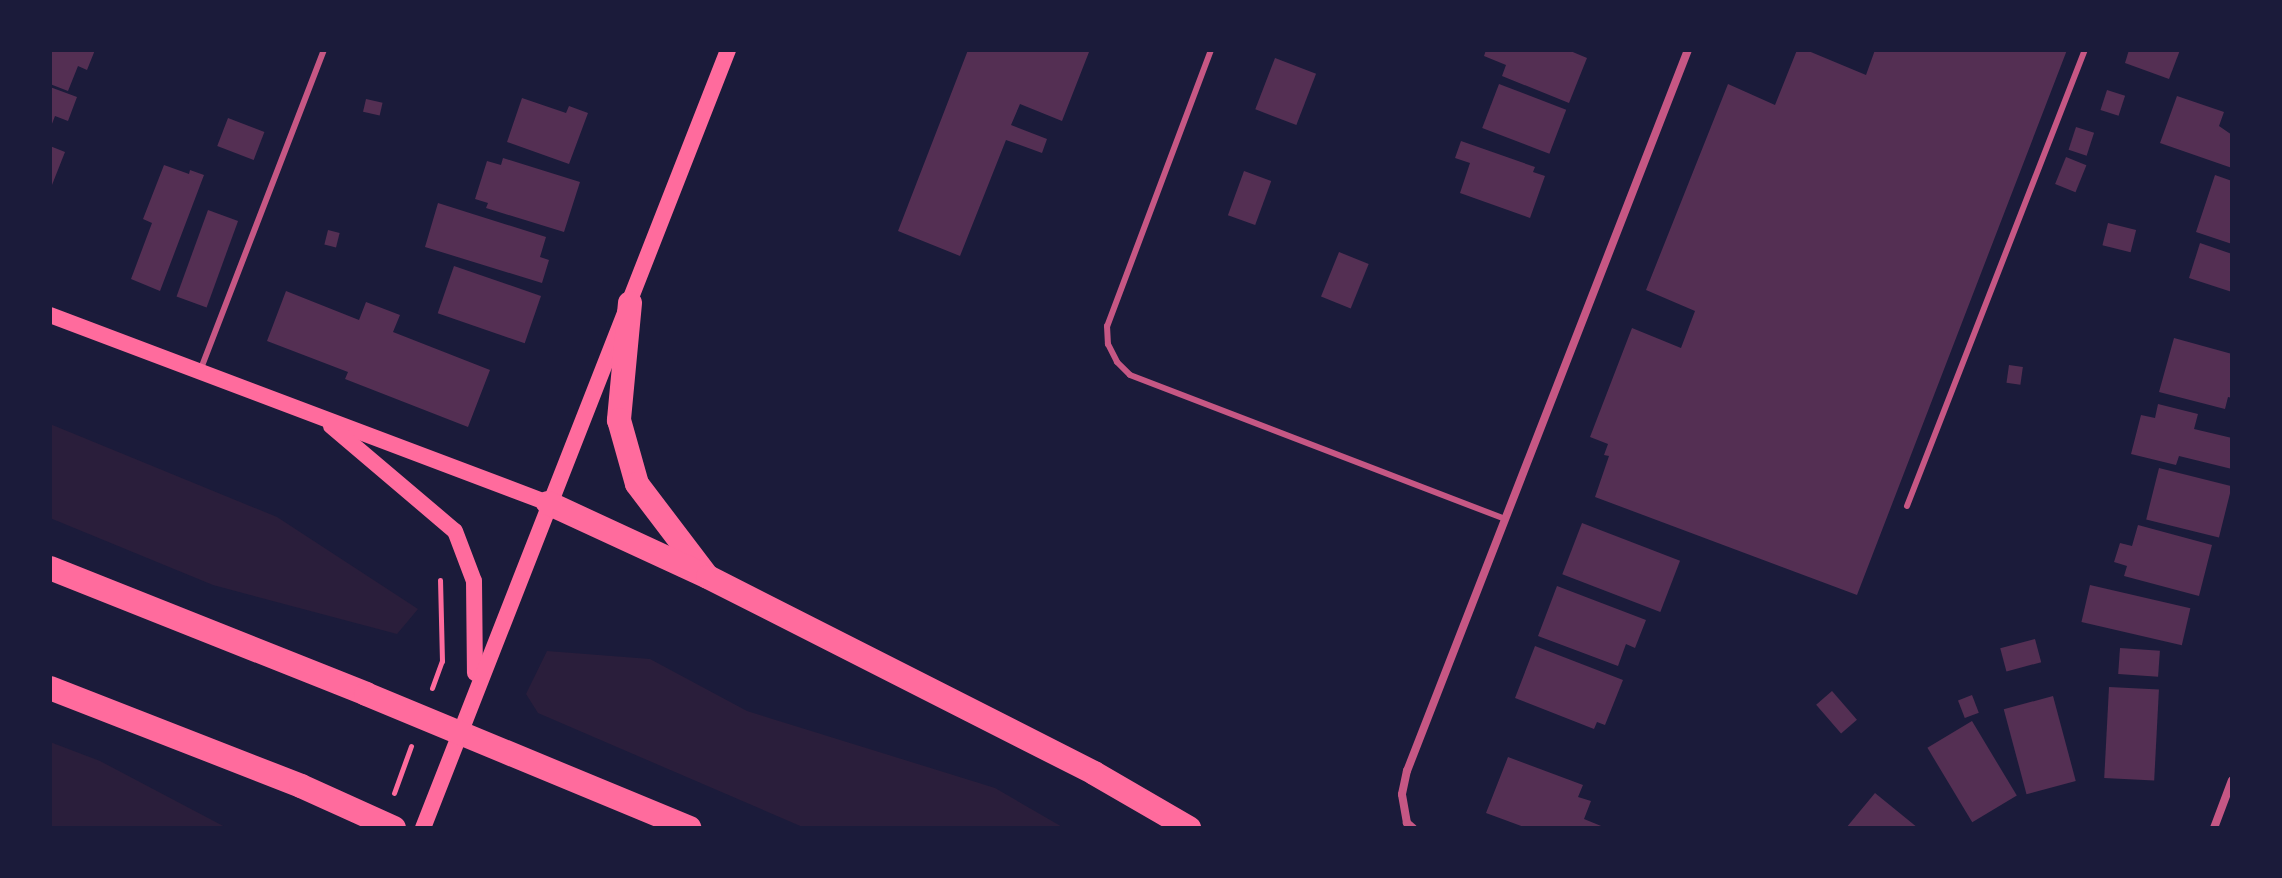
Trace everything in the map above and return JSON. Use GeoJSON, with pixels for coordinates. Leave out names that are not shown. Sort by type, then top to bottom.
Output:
{"type":"FeatureCollection","features":[{"type":"Feature","properties":{"kind":"highway"},"geometry":{"type":"LineString","coordinates":[[630,303],[619,420],[637,484],[708,577]]}},
{"type":"Feature","properties":{"kind":"highway"},"geometry":{"type":"LineString","coordinates":[[548,503],[708,577],[1080,766],[1189,828]]}},
{"type":"Feature","properties":{"kind":"highway"},"geometry":{"type":"LineString","coordinates":[[50,568],[689,828]]}},
{"type":"Feature","properties":{"kind":"highway"},"geometry":{"type":"LineString","coordinates":[[50,688],[301,786],[394,828]]}},
{"type":"Feature","properties":{"kind":"main road"},"geometry":{"type":"LineString","coordinates":[[423,828],[475,687],[728,50]]}},
{"type":"Feature","properties":{"kind":"main road"},"geometry":{"type":"LineString","coordinates":[[50,315],[548,503]]}},
{"type":"Feature","properties":{"kind":"main road"},"geometry":{"type":"LineString","coordinates":[[320,417],[455,531],[474,581],[477,613],[475,687]]}},
{"type":"Feature","properties":{"kind":"street"},"geometry":{"type":"LineString","coordinates":[[1410,826],[1402,794],[1407,771],[1688,50]]}},
{"type":"Feature","properties":{"kind":"street"},"geometry":{"type":"LineString","coordinates":[[2214,828],[2232,780]]}},
{"type":"Feature","properties":{"kind":"lane"},"geometry":{"type":"LineString","coordinates":[[199,372],[324,50]]}},
{"type":"Feature","properties":{"kind":"lane"},"geometry":{"type":"LineString","coordinates":[[1211,50],[1107,326],[1108,344],[1117,362],[1130,375],[1505,519]]}},
{"type":"Feature","properties":{"kind":"lane"},"geometry":{"type":"LineString","coordinates":[[1907,506],[2085,50]]}},
{"type":"Feature","properties":{"kind":"shaded area"},"geometry":{"type":"Polygon","coordinates":[[[50,424],[277,517],[418,609],[397,634],[213,585],[50,518],[50,424]]]}},
{"type":"Feature","properties":{"kind":"shaded area"},"geometry":{"type":"Polygon","coordinates":[[[547,651],[650,659],[747,711],[995,788],[1064,828],[805,828],[538,713],[526,694],[547,651]]]}},
{"type":"Feature","properties":{"kind":"shaded area"},"geometry":{"type":"Polygon","coordinates":[[[50,742],[100,761],[227,828],[50,828],[50,742]]]}},
{"type":"Feature","properties":{"kind":"building"},"geometry":{"type":"Polygon","coordinates":[[[50,50],[95,50],[87,70],[78,66],[68,91],[50,84],[50,50]]]}},
{"type":"Feature","properties":{"kind":"building"},"geometry":{"type":"Polygon","coordinates":[[[968,50],[1089,52],[1062,121],[1020,104],[1011,125],[1047,139],[1042,153],[1006,140],[960,256],[898,231],[968,50]]]}},
{"type":"Feature","properties":{"kind":"building"},"geometry":{"type":"Polygon","coordinates":[[[1486,50],[1568,50],[1587,58],[1569,103],[1502,76],[1506,65],[1484,56],[1486,50]]]}},
{"type":"Feature","properties":{"kind":"building"},"geometry":{"type":"Polygon","coordinates":[[[1797,50],[1806,50],[1866,75],[1875,50],[2067,50],[1857,595],[1595,497],[1609,456],[1604,455],[1608,444],[1590,437],[1632,328],[1681,348],[1695,311],[1646,290],[1728,84],[1775,105],[1797,50]]]}},
{"type":"Feature","properties":{"kind":"building"},"geometry":{"type":"Polygon","coordinates":[[[2129,50],[2180,50],[2169,79],[2125,63],[2129,50]]]}},
{"type":"Feature","properties":{"kind":"building"},"geometry":{"type":"Polygon","coordinates":[[[1275,58],[1316,74],[1296,125],[1255,109],[1275,58]]]}},
{"type":"Feature","properties":{"kind":"building"},"geometry":{"type":"Polygon","coordinates":[[[1499,84],[1566,110],[1549,154],[1482,128],[1499,84]]]}},
{"type":"Feature","properties":{"kind":"building"},"geometry":{"type":"Polygon","coordinates":[[[50,87],[77,97],[68,121],[55,116],[50,129],[50,87]]]}},
{"type":"Feature","properties":{"kind":"building"},"geometry":{"type":"Polygon","coordinates":[[[2107,90],[2125,96],[2119,116],[2101,110],[2107,90]]]}},
{"type":"Feature","properties":{"kind":"building"},"geometry":{"type":"Polygon","coordinates":[[[2177,96],[2224,112],[2219,126],[2232,135],[2232,168],[2160,143],[2177,96]]]}},
{"type":"Feature","properties":{"kind":"building"},"geometry":{"type":"Polygon","coordinates":[[[522,98],[566,113],[569,106],[588,113],[569,164],[507,142],[522,98]]]}},
{"type":"Feature","properties":{"kind":"building"},"geometry":{"type":"Polygon","coordinates":[[[366,99],[383,103],[380,115],[363,112],[366,99]]]}},
{"type":"Feature","properties":{"kind":"building"},"geometry":{"type":"Polygon","coordinates":[[[228,118],[264,132],[254,160],[217,146],[228,118]]]}},
{"type":"Feature","properties":{"kind":"building"},"geometry":{"type":"Polygon","coordinates":[[[2076,127],[2094,133],[2087,156],[2069,150],[2076,127]]]}},
{"type":"Feature","properties":{"kind":"building"},"geometry":{"type":"Polygon","coordinates":[[[1461,141],[1535,167],[1533,172],[1545,176],[1530,218],[1460,193],[1470,163],[1455,158],[1461,141]]]}},
{"type":"Feature","properties":{"kind":"building"},"geometry":{"type":"Polygon","coordinates":[[[50,146],[65,152],[50,190],[50,146]]]}},
{"type":"Feature","properties":{"kind":"building"},"geometry":{"type":"Polygon","coordinates":[[[2066,157],[2086,165],[2076,192],[2055,184],[2066,157]]]}},
{"type":"Feature","properties":{"kind":"building"},"geometry":{"type":"Polygon","coordinates":[[[503,158],[580,182],[564,232],[486,208],[488,203],[475,199],[487,161],[501,165],[503,158]]]}},
{"type":"Feature","properties":{"kind":"building"},"geometry":{"type":"Polygon","coordinates":[[[164,165],[189,174],[190,170],[204,175],[160,291],[131,279],[152,223],[143,219],[164,165]]]}},
{"type":"Feature","properties":{"kind":"building"},"geometry":{"type":"Polygon","coordinates":[[[1244,171],[1271,181],[1255,225],[1228,215],[1244,171]]]}},
{"type":"Feature","properties":{"kind":"building"},"geometry":{"type":"Polygon","coordinates":[[[2215,175],[2232,181],[2232,244],[2196,232],[2215,175]]]}},
{"type":"Feature","properties":{"kind":"building"},"geometry":{"type":"Polygon","coordinates":[[[438,203],[546,237],[540,257],[549,260],[542,283],[425,247],[438,203]]]}},
{"type":"Feature","properties":{"kind":"building"},"geometry":{"type":"Polygon","coordinates":[[[208,210],[238,221],[207,307],[177,296],[208,210]]]}},
{"type":"Feature","properties":{"kind":"building"},"geometry":{"type":"Polygon","coordinates":[[[2108,223],[2136,230],[2131,252],[2102,245],[2108,223]]]}},
{"type":"Feature","properties":{"kind":"building"},"geometry":{"type":"Polygon","coordinates":[[[328,230],[340,233],[336,247],[324,245],[328,230]]]}},
{"type":"Feature","properties":{"kind":"building"},"geometry":{"type":"Polygon","coordinates":[[[2200,243],[2232,254],[2232,292],[2189,278],[2200,243]]]}},
{"type":"Feature","properties":{"kind":"building"},"geometry":{"type":"Polygon","coordinates":[[[1339,252],[1369,264],[1351,308],[1321,297],[1339,252]]]}},
{"type":"Feature","properties":{"kind":"building"},"geometry":{"type":"Polygon","coordinates":[[[454,266],[541,296],[525,343],[438,313],[454,266]]]}},
{"type":"Feature","properties":{"kind":"building"},"geometry":{"type":"Polygon","coordinates":[[[286,291],[359,320],[366,302],[400,315],[393,332],[490,370],[468,427],[345,379],[348,372],[267,341],[286,291]]]}},
{"type":"Feature","properties":{"kind":"building"},"geometry":{"type":"Polygon","coordinates":[[[2174,338],[2232,354],[2232,398],[2228,397],[2225,409],[2159,392],[2174,338]]]}},
{"type":"Feature","properties":{"kind":"building"},"geometry":{"type":"Polygon","coordinates":[[[2009,365],[2023,367],[2020,385],[2006,383],[2009,365]]]}},
{"type":"Feature","properties":{"kind":"building"},"geometry":{"type":"Polygon","coordinates":[[[2158,404],[2198,414],[2194,429],[2232,438],[2232,469],[2179,456],[2176,465],[2131,454],[2141,415],[2155,418],[2158,404]]]}},
{"type":"Feature","properties":{"kind":"building"},"geometry":{"type":"Polygon","coordinates":[[[2159,468],[2232,486],[2219,538],[2146,519],[2159,468]]]}},
{"type":"Feature","properties":{"kind":"building"},"geometry":{"type":"Polygon","coordinates":[[[1582,523],[1680,561],[1660,612],[1562,574],[1582,523]]]}},
{"type":"Feature","properties":{"kind":"building"},"geometry":{"type":"Polygon","coordinates":[[[2138,525],[2212,545],[2199,596],[2124,576],[2127,566],[2114,562],[2120,543],[2132,546],[2138,525]]]}},
{"type":"Feature","properties":{"kind":"building"},"geometry":{"type":"Polygon","coordinates":[[[2090,585],[2190,608],[2182,645],[2081,622],[2090,585]]]}},
{"type":"Feature","properties":{"kind":"building"},"geometry":{"type":"Polygon","coordinates":[[[1557,586],[1646,620],[1635,648],[1626,644],[1618,666],[1538,636],[1557,586]]]}},
{"type":"Feature","properties":{"kind":"building"},"geometry":{"type":"Polygon","coordinates":[[[2035,639],[2041,662],[2006,671],[2000,648],[2035,639]]]}},
{"type":"Feature","properties":{"kind":"building"},"geometry":{"type":"Polygon","coordinates":[[[1535,646],[1623,680],[1605,725],[1597,722],[1594,729],[1515,698],[1535,646]]]}},
{"type":"Feature","properties":{"kind":"building"},"geometry":{"type":"Polygon","coordinates":[[[2120,648],[2160,651],[2158,677],[2118,674],[2120,648]]]}},
{"type":"Feature","properties":{"kind":"building"},"geometry":{"type":"Polygon","coordinates":[[[2109,687],[2159,690],[2154,780],[2104,778],[2109,687]]]}},
{"type":"Feature","properties":{"kind":"building"},"geometry":{"type":"Polygon","coordinates":[[[1832,691],[1857,720],[1841,733],[1816,705],[1832,691]]]}},
{"type":"Feature","properties":{"kind":"building"},"geometry":{"type":"Polygon","coordinates":[[[1972,695],[1979,713],[1965,718],[1958,700],[1972,695]]]}},
{"type":"Feature","properties":{"kind":"building"},"geometry":{"type":"Polygon","coordinates":[[[2053,696],[2076,781],[2027,794],[2004,709],[2053,696]]]}},
{"type":"Feature","properties":{"kind":"building"},"geometry":{"type":"Polygon","coordinates":[[[1972,721],[2017,796],[1972,822],[1927,748],[1972,721]]]}},
{"type":"Feature","properties":{"kind":"building"},"geometry":{"type":"Polygon","coordinates":[[[1508,757],[1583,785],[1578,797],[1591,801],[1584,819],[1606,828],[1527,828],[1486,813],[1508,757]]]}},
{"type":"Feature","properties":{"kind":"building"},"geometry":{"type":"Polygon","coordinates":[[[1875,793],[1918,828],[1846,828],[1875,793]]]}}]}
